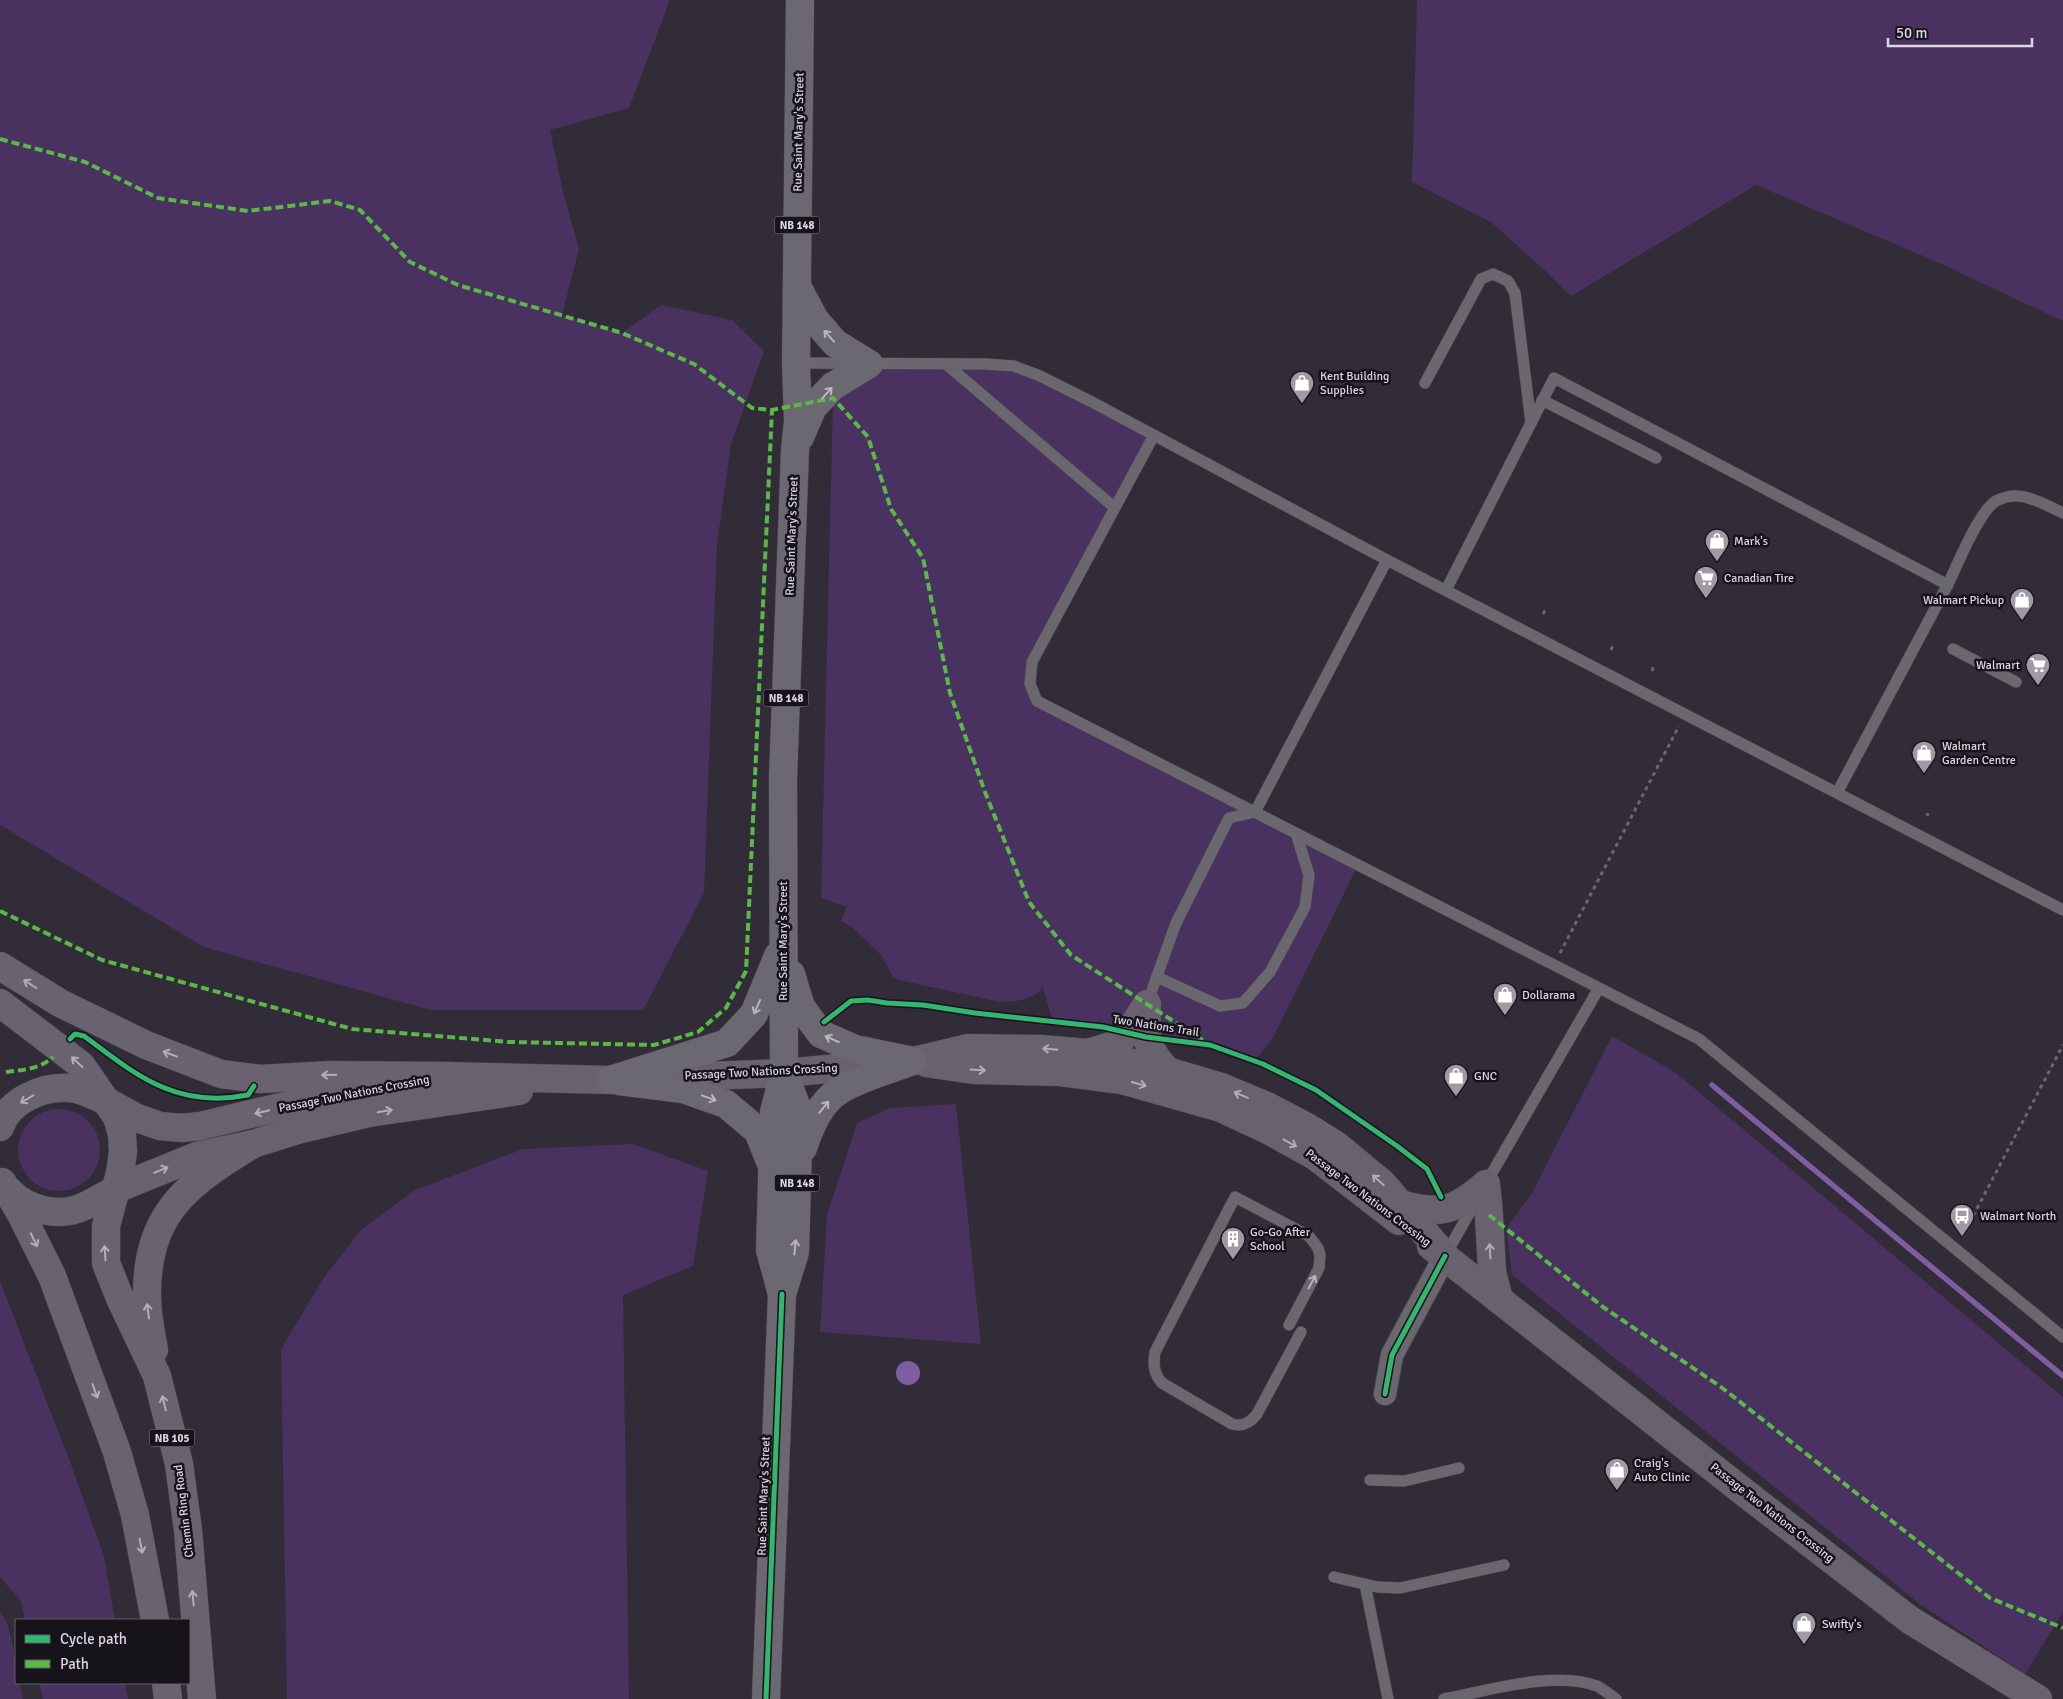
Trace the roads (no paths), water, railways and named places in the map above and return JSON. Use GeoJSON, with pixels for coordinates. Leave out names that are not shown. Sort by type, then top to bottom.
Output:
{"type":"FeatureCollection","features":[{"type":"Feature","properties":{"kind":"highway"},"geometry":{"type":"LineString","coordinates":[[0,966],[69,1007],[146,1045],[221,1074],[260,1079],[329,1075],[447,1076]]}},
{"type":"Feature","properties":{"kind":"highway"},"geometry":{"type":"LineString","coordinates":[[0,1003],[81,1065],[106,1101]]}},
{"type":"Feature","properties":{"kind":"highway"},"geometry":{"type":"LineString","coordinates":[[0,1127],[12,1108],[28,1096],[51,1089],[71,1088],[106,1101]]}},
{"type":"Feature","properties":{"kind":"highway","name":"Chemin Ring Road"},"geometry":{"type":"LineString","coordinates":[[106,1101],[116,1117],[122,1134],[124,1152],[106,1226],[106,1263],[120,1298],[157,1376],[179,1464],[188,1530],[202,1699]]}},
{"type":"Feature","properties":{"kind":"highway"},"geometry":{"type":"LineString","coordinates":[[157,1376],[147,1298],[149,1262],[162,1222],[184,1191],[214,1167],[253,1144]]}},
{"type":"Feature","properties":{"kind":"highway"},"geometry":{"type":"LineString","coordinates":[[1,1180],[15,1197],[30,1207],[52,1212],[84,1207],[116,1189]]}},
{"type":"Feature","properties":{"kind":"highway"},"geometry":{"type":"LineString","coordinates":[[1,1180],[22,1214],[52,1276],[117,1452],[135,1515],[156,1619]]}},
{"type":"Feature","properties":{"kind":"highway"},"geometry":{"type":"LineString","coordinates":[[166,1684],[168,1699]]}},
{"type":"Feature","properties":{"kind":"main road","name":"Rue Saint Mary's Street"},"geometry":{"type":"LineString","coordinates":[[766,1699],[782,1294],[770,1250],[785,1168],[774,1112],[784,1073],[783,779],[795,450],[798,421],[796,363],[800,0]]}},
{"type":"Feature","properties":{"kind":"main road"},"geometry":{"type":"LineString","coordinates":[[795,450],[813,407],[833,386],[869,364],[831,338],[815,320],[797,285]]}},
{"type":"Feature","properties":{"kind":"main road"},"geometry":{"type":"LineString","coordinates":[[783,946],[801,1007],[821,1034],[855,1049],[912,1060]]}},
{"type":"Feature","properties":{"kind":"main road"},"geometry":{"type":"LineString","coordinates":[[610,1080],[727,1043],[754,1014],[783,946]]}},
{"type":"Feature","properties":{"kind":"main road"},"geometry":{"type":"LineString","coordinates":[[1088,1053],[1114,1044],[1129,1032],[1147,1004]]}},
{"type":"Feature","properties":{"kind":"main road"},"geometry":{"type":"LineString","coordinates":[[1147,1004],[1146,1037],[1152,1054],[1168,1071]]}},
{"type":"Feature","properties":{"kind":"main road","name":"Passage Two Nations Crossing"},"geometry":{"type":"LineString","coordinates":[[106,1101],[137,1118],[160,1126],[182,1128],[200,1126],[322,1098],[447,1076],[610,1080],[784,1073],[912,1060],[968,1048],[1041,1049],[1088,1053],[1168,1071],[1221,1087],[1267,1106],[1307,1127],[1336,1145],[1382,1183],[1445,1256]]}},
{"type":"Feature","properties":{"kind":"main road"},"geometry":{"type":"LineString","coordinates":[[610,1080],[683,1088],[726,1104],[758,1131],[785,1168],[822,1108],[839,1091],[912,1060]]}},
{"type":"Feature","properties":{"kind":"main road","name":"Passage Two Nations Crossing"},"geometry":{"type":"LineString","coordinates":[[912,1060],[973,1070],[1060,1072],[1122,1080],[1221,1108],[1315,1156],[1910,1620],[2038,1699]]}},
{"type":"Feature","properties":{"kind":"main road","name":"Passage Two Nations Crossing"},"geometry":{"type":"LineString","coordinates":[[116,1189],[197,1156],[253,1144],[301,1129],[369,1113],[610,1080]]}},
{"type":"Feature","properties":{"kind":"main road"},"geometry":{"type":"LineString","coordinates":[[1400,1204],[1434,1210],[1445,1209],[1466,1202],[1486,1184]]}},
{"type":"Feature","properties":{"kind":"main road"},"geometry":{"type":"LineString","coordinates":[[1486,1184],[1490,1215],[1492,1272],[1499,1299]]}},
{"type":"Feature","properties":{"kind":"street"},"geometry":{"type":"LineString","coordinates":[[1385,1394],[1392,1355],[1445,1256]]}},
{"type":"Feature","properties":{"kind":"lane"},"geometry":{"type":"LineString","coordinates":[[1425,383],[1480,279],[1492,274],[1508,281],[1515,294],[1531,422]]}},
{"type":"Feature","properties":{"kind":"lane"},"geometry":{"type":"LineString","coordinates":[[796,363],[1014,366],[1040,376],[1387,560],[2063,910]]}},
{"type":"Feature","properties":{"kind":"lane"},"geometry":{"type":"LineString","coordinates":[[946,364],[1115,508]]}},
{"type":"Feature","properties":{"kind":"lane"},"geometry":{"type":"LineString","coordinates":[[1446,590],[1554,378],[1948,585]]}},
{"type":"Feature","properties":{"kind":"lane"},"geometry":{"type":"LineString","coordinates":[[1542,400],[1656,458]]}},
{"type":"Feature","properties":{"kind":"lane"},"geometry":{"type":"LineString","coordinates":[[1154,435],[1032,662],[1030,684],[1037,701],[1700,1039],[2063,1337]]}},
{"type":"Feature","properties":{"kind":"lane"},"geometry":{"type":"LineString","coordinates":[[1837,793],[1948,585],[1983,514],[1994,502],[2011,495],[2030,497],[2063,513]]}},
{"type":"Feature","properties":{"kind":"lane"},"geometry":{"type":"LineString","coordinates":[[2048,506],[2063,522]]}},
{"type":"Feature","properties":{"kind":"lane"},"geometry":{"type":"LineString","coordinates":[[1147,1004],[1176,923],[1229,818],[1255,812],[1387,560]]}},
{"type":"Feature","properties":{"kind":"lane"},"geometry":{"type":"LineString","coordinates":[[1953,649],[2016,682]]}},
{"type":"Feature","properties":{"kind":"lane"},"geometry":{"type":"LineString","coordinates":[[1157,977],[1220,1006],[1243,1003],[1270,972],[1305,907],[1309,875],[1296,833]]}},
{"type":"Feature","properties":{"kind":"lane"},"geometry":{"type":"LineString","coordinates":[[1445,1256],[1599,988]]}},
{"type":"Feature","properties":{"kind":"lane"},"geometry":{"type":"LineString","coordinates":[[1289,1325],[1319,1268],[1320,1255],[1318,1248],[1309,1236],[1235,1197],[1155,1352],[1154,1368],[1156,1377],[1162,1383],[1232,1424],[1245,1424],[1257,1414],[1301,1332]]}},
{"type":"Feature","properties":{"kind":"lane"},"geometry":{"type":"LineString","coordinates":[[1370,1480],[1404,1481],[1459,1468]]}},
{"type":"Feature","properties":{"kind":"lane"},"geometry":{"type":"LineString","coordinates":[[1334,1577],[1377,1587],[1400,1588],[1504,1565]]}},
{"type":"Feature","properties":{"kind":"lane"},"geometry":{"type":"LineString","coordinates":[[1365,1584],[1388,1699]]}},
{"type":"Feature","properties":{"kind":"lane"},"geometry":{"type":"LineString","coordinates":[[1444,1699],[1543,1680],[1574,1680],[1598,1687],[1616,1699]]}},
{"type":"Feature","properties":{"kind":"waterway"},"geometry":{"type":"LineString","coordinates":[[1712,1085],[2063,1376]]}},
{"type":"Feature","properties":{"kind":"place","name":"Kent Building Supplies"},"geometry":{"type":"Point","coordinates":[1302,404]}},
{"type":"Feature","properties":{"kind":"place","name":"Mark's"},"geometry":{"type":"Point","coordinates":[1717,562]}},
{"type":"Feature","properties":{"kind":"place","name":"Canadian Tire"},"geometry":{"type":"Point","coordinates":[1706,599]}},
{"type":"Feature","properties":{"kind":"place","name":"Walmart Pickup"},"geometry":{"type":"Point","coordinates":[2022,621]}},
{"type":"Feature","properties":{"kind":"place","name":"Walmart"},"geometry":{"type":"Point","coordinates":[2038,686]}},
{"type":"Feature","properties":{"kind":"place","name":"Walmart Garden Centre"},"geometry":{"type":"Point","coordinates":[1924,774]}},
{"type":"Feature","properties":{"kind":"place","name":"Dollarama"},"geometry":{"type":"Point","coordinates":[1505,1016]}},
{"type":"Feature","properties":{"kind":"place","name":"GNC"},"geometry":{"type":"Point","coordinates":[1456,1097]}},
{"type":"Feature","properties":{"kind":"place","name":"Walmart North"},"geometry":{"type":"Point","coordinates":[1962,1237]}},
{"type":"Feature","properties":{"kind":"place","name":"Go-Go After School"},"geometry":{"type":"Point","coordinates":[1233,1260]}},
{"type":"Feature","properties":{"kind":"place","name":"Craig's Auto Clinic"},"geometry":{"type":"Point","coordinates":[1617,1491]}},
{"type":"Feature","properties":{"kind":"place","name":"Swifty's"},"geometry":{"type":"Point","coordinates":[1804,1645]}}]}
